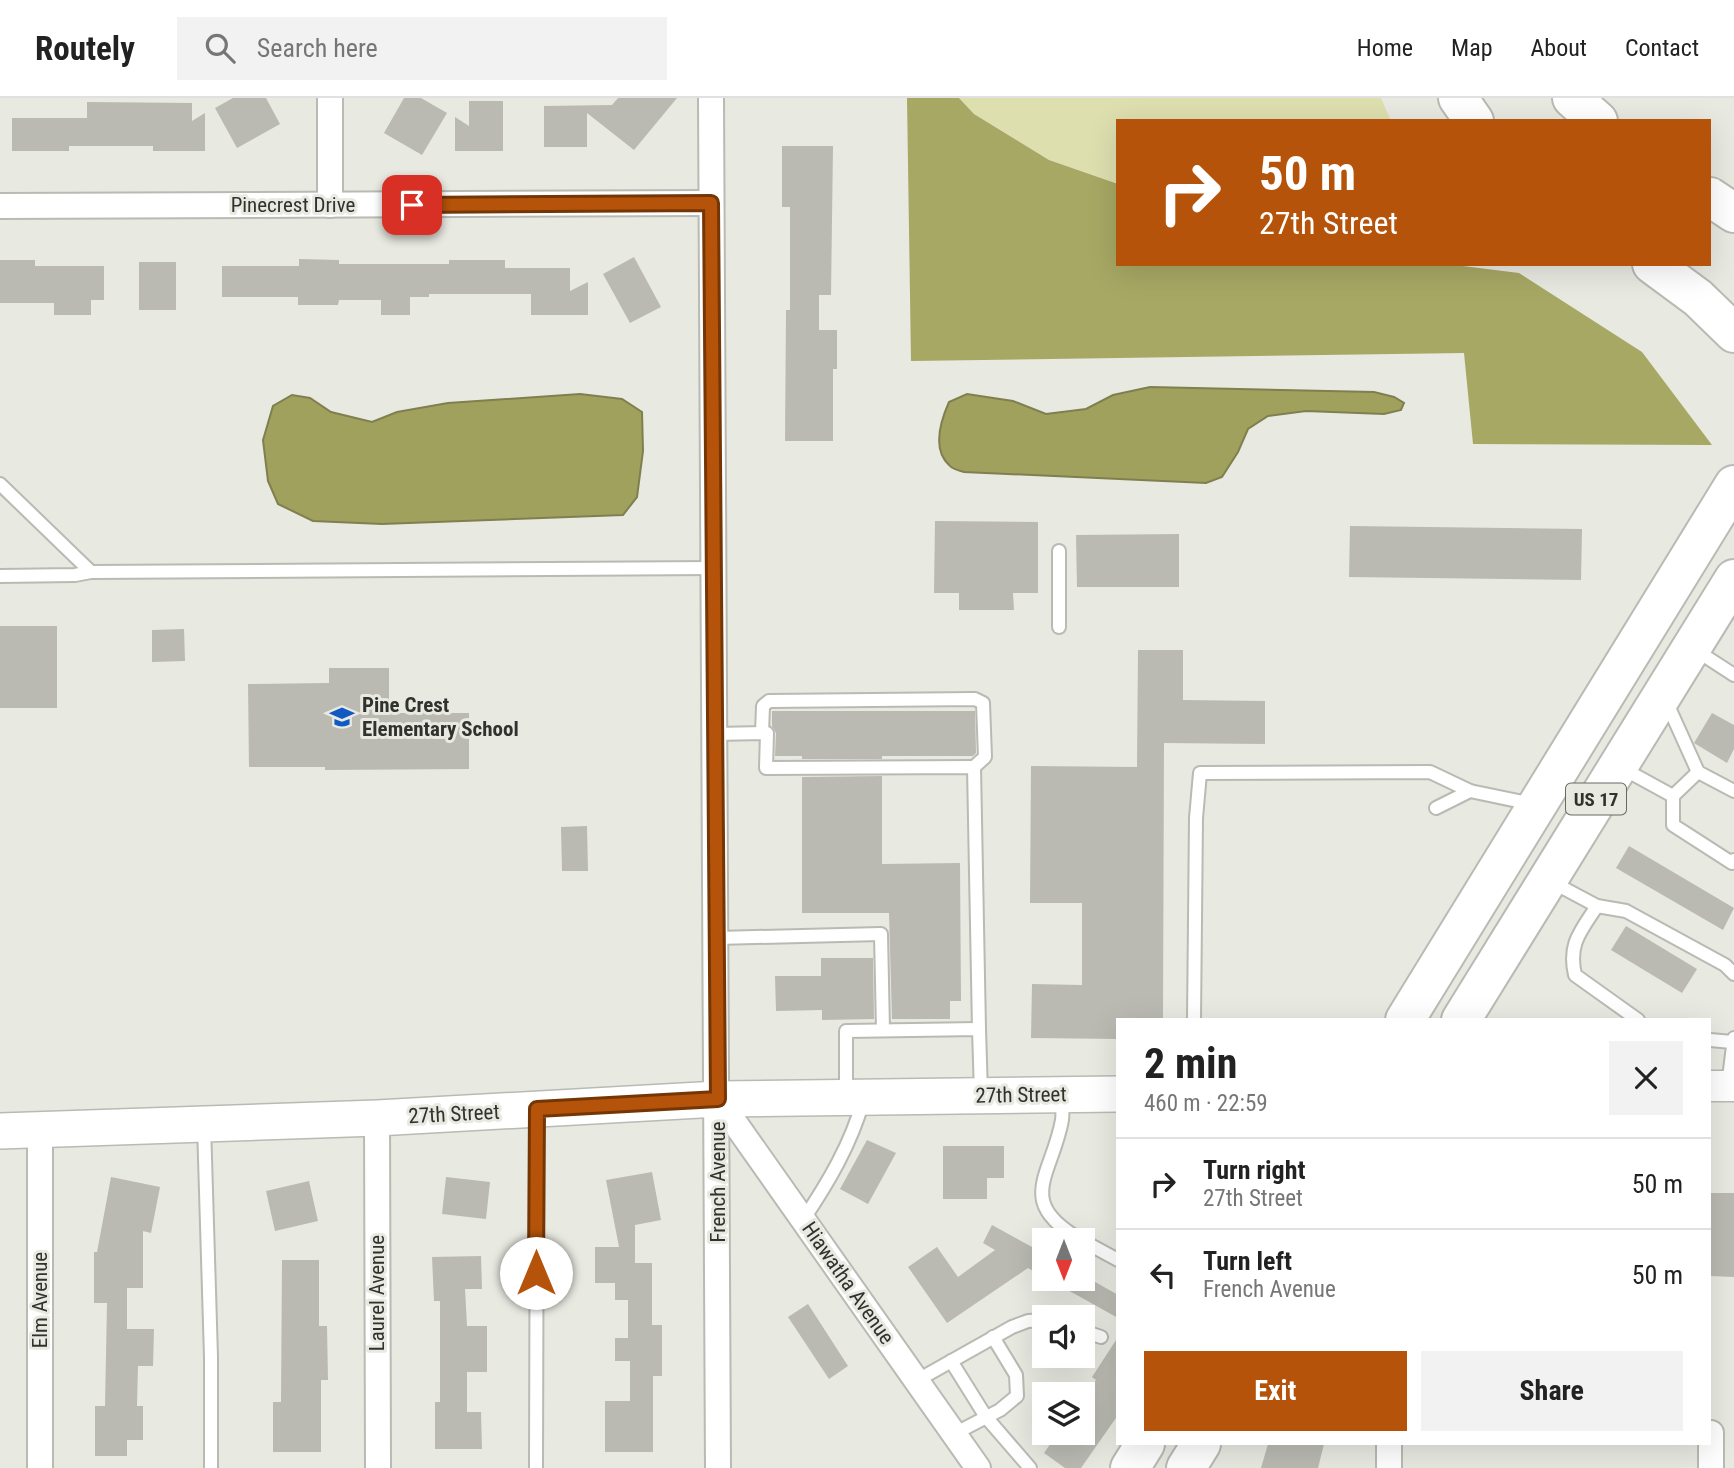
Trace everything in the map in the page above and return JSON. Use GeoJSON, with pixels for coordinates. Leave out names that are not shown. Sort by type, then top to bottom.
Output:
{"type":"FeatureCollection","features":[{"type":"Feature","properties":{"kind":"main road"},"geometry":{"type":"LineString","coordinates":[[1458,98],[1473,119]]}},
{"type":"Feature","properties":{"kind":"main road"},"geometry":{"type":"LineString","coordinates":[[1572,98],[1596,119]]}},
{"type":"Feature","properties":{"kind":"main road"},"geometry":{"type":"LineString","coordinates":[[1655,266],[1698,298],[1734,333]]}},
{"type":"Feature","properties":{"kind":"main road"},"geometry":{"type":"LineString","coordinates":[[1680,266],[1734,294]]}},
{"type":"Feature","properties":{"kind":"main road","name":"US 17"},"geometry":{"type":"LineString","coordinates":[[1406,1018],[1734,485]]}},
{"type":"Feature","properties":{"kind":"main road","name":"US 17"},"geometry":{"type":"LineString","coordinates":[[1462,1018],[1734,579]]}},
{"type":"Feature","properties":{"kind":"main road","name":"27th Street"},"geometry":{"type":"LineString","coordinates":[[0,1131],[377,1118],[718,1099],[1116,1094]]}},
{"type":"Feature","properties":{"kind":"main road"},"geometry":{"type":"LineString","coordinates":[[1130,1468],[1144,1445]]}},
{"type":"Feature","properties":{"kind":"main road"},"geometry":{"type":"LineString","coordinates":[[1186,1468],[1200,1445]]}},
{"type":"Feature","properties":{"kind":"street"},"geometry":{"type":"LineString","coordinates":[[330,98],[330,205]]}},
{"type":"Feature","properties":{"kind":"street","name":"French Avenue"},"geometry":{"type":"LineString","coordinates":[[711,98],[718,1468]]}},
{"type":"Feature","properties":{"kind":"street","name":"Pinecrest Drive"},"geometry":{"type":"LineString","coordinates":[[0,206],[711,203]]}},
{"type":"Feature","properties":{"kind":"street","name":"Hiawatha Avenue"},"geometry":{"type":"LineString","coordinates":[[718,1099],[978,1468]]}},
{"type":"Feature","properties":{"kind":"street","name":"Laurel Avenue"},"geometry":{"type":"LineString","coordinates":[[377,1118],[378,1468]]}},
{"type":"Feature","properties":{"kind":"street","name":"Elm Avenue"},"geometry":{"type":"LineString","coordinates":[[40,1131],[40,1468]]}},
{"type":"Feature","properties":{"kind":"street"},"geometry":{"type":"LineString","coordinates":[[1711,1433],[1734,1433]]}},
{"type":"Feature","properties":{"kind":"street"},"geometry":{"type":"LineString","coordinates":[[1389,1445],[1389,1468]]}},
{"type":"Feature","properties":{"kind":"street"},"geometry":{"type":"LineString","coordinates":[[1710,1445],[1711,1468]]}},
{"type":"Feature","properties":{"kind":"lane"},"geometry":{"type":"LineString","coordinates":[[0,484],[91,572]]}},
{"type":"Feature","properties":{"kind":"lane"},"geometry":{"type":"LineString","coordinates":[[1059,551],[1059,627]]}},
{"type":"Feature","properties":{"kind":"lane"},"geometry":{"type":"LineString","coordinates":[[0,576],[75,575],[91,572],[714,568]]}},
{"type":"Feature","properties":{"kind":"lane"},"geometry":{"type":"LineString","coordinates":[[1691,647],[1734,675]]}},
{"type":"Feature","properties":{"kind":"lane"},"geometry":{"type":"LineString","coordinates":[[1663,693],[1698,772],[1734,791]]}},
{"type":"Feature","properties":{"kind":"lane"},"geometry":{"type":"LineString","coordinates":[[715,734],[766,733],[766,768],[974,768],[985,757],[985,711],[983,703],[975,699],[769,702],[763,706],[762,733]]}},
{"type":"Feature","properties":{"kind":"lane"},"geometry":{"type":"LineString","coordinates":[[1617,766],[1673,796]]}},
{"type":"Feature","properties":{"kind":"lane"},"geometry":{"type":"LineString","coordinates":[[974,768],[981,1096]]}},
{"type":"Feature","properties":{"kind":"lane"},"geometry":{"type":"LineString","coordinates":[[1194,1018],[1196,818],[1200,773],[1430,772],[1470,791],[1537,806]]}},
{"type":"Feature","properties":{"kind":"lane"},"geometry":{"type":"LineString","coordinates":[[1698,772],[1673,796],[1673,825],[1732,863],[1734,860]]}},
{"type":"Feature","properties":{"kind":"lane"},"geometry":{"type":"LineString","coordinates":[[1436,808],[1470,791]]}},
{"type":"Feature","properties":{"kind":"lane"},"geometry":{"type":"LineString","coordinates":[[1547,879],[1597,906],[1626,911],[1725,965],[1734,974]]}},
{"type":"Feature","properties":{"kind":"lane"},"geometry":{"type":"LineString","coordinates":[[1597,906],[1576,939],[1571,959],[1575,975],[1635,1018]]}},
{"type":"Feature","properties":{"kind":"lane"},"geometry":{"type":"LineString","coordinates":[[717,938],[881,934],[883,1030]]}},
{"type":"Feature","properties":{"kind":"lane"},"geometry":{"type":"LineString","coordinates":[[803,1220],[825,1188],[856,1127],[855,1097],[846,1031],[979,1029]]}},
{"type":"Feature","properties":{"kind":"lane"},"geometry":{"type":"LineString","coordinates":[[1711,1040],[1733,1040],[1724,1086]]}},
{"type":"Feature","properties":{"kind":"lane"},"geometry":{"type":"LineString","coordinates":[[1062,1094],[1062,1119],[1041,1188],[1043,1204],[1063,1228]]}},
{"type":"Feature","properties":{"kind":"lane"},"geometry":{"type":"LineString","coordinates":[[536,1468],[537,1109]]}},
{"type":"Feature","properties":{"kind":"lane"},"geometry":{"type":"LineString","coordinates":[[204,1125],[211,1357],[211,1468]]}},
{"type":"Feature","properties":{"kind":"lane"},"geometry":{"type":"LineString","coordinates":[[1096,1248],[1116,1259]]}},
{"type":"Feature","properties":{"kind":"lane"},"geometry":{"type":"LineString","coordinates":[[916,1381],[993,1337],[1032,1321]]}},
{"type":"Feature","properties":{"kind":"lane"},"geometry":{"type":"LineString","coordinates":[[1095,1336],[1101,1338]]}},
{"type":"Feature","properties":{"kind":"lane"},"geometry":{"type":"LineString","coordinates":[[954,1434],[1000,1410],[1017,1396],[1016,1375],[993,1337]]}},
{"type":"Feature","properties":{"kind":"lane"},"geometry":{"type":"LineString","coordinates":[[951,1361],[986,1417],[1030,1468]]}},
{"type":"Feature","properties":{"kind":"green space"},"geometry":{"type":"Polygon","coordinates":[[[907,98],[959,98],[974,114],[1049,160],[1116,183],[1116,266],[1463,266],[1519,273],[1642,352],[1712,445],[1473,444],[1464,353],[911,361],[907,98]]]}},
{"type":"Feature","properties":{"kind":"green space"},"geometry":{"type":"Polygon","coordinates":[[[959,98],[1381,98],[1390,119],[1116,119],[1116,183],[1049,160],[974,114],[959,98]]]}},
{"type":"Feature","properties":{"kind":"shaded area"},"geometry":{"type":"Polygon","coordinates":[[[1150,387],[1374,392],[1394,397],[1404,403],[1401,410],[1384,414],[1306,411],[1268,416],[1248,429],[1238,452],[1222,477],[1206,483],[964,472],[950,466],[941,451],[941,426],[949,402],[967,394],[1013,401],[1046,414],[1086,409],[1113,395],[1150,387]]]}},
{"type":"Feature","properties":{"kind":"shaded area"},"geometry":{"type":"Polygon","coordinates":[[[580,394],[622,399],[642,412],[643,451],[637,497],[623,515],[382,524],[313,521],[278,504],[268,481],[263,440],[273,406],[292,395],[310,398],[331,412],[372,422],[397,412],[448,403],[580,394]]]}},
{"type":"Feature","properties":{"kind":"building"},"geometry":{"type":"Polygon","coordinates":[[[233,98],[266,98],[280,124],[237,148],[215,108],[233,98]]]}},
{"type":"Feature","properties":{"kind":"building"},"geometry":{"type":"Polygon","coordinates":[[[404,98],[421,98],[447,113],[422,155],[384,133],[404,98]]]}},
{"type":"Feature","properties":{"kind":"building"},"geometry":{"type":"Polygon","coordinates":[[[618,98],[677,98],[634,150],[587,113],[587,147],[544,147],[544,106],[612,105],[618,98]]]}},
{"type":"Feature","properties":{"kind":"building"},"geometry":{"type":"Polygon","coordinates":[[[469,101],[503,101],[503,151],[455,151],[455,117],[469,126],[469,101]]]}},
{"type":"Feature","properties":{"kind":"building"},"geometry":{"type":"Polygon","coordinates":[[[87,102],[192,103],[192,121],[205,113],[205,151],[153,151],[153,146],[69,146],[69,151],[12,151],[12,118],[87,118],[87,102]]]}},
{"type":"Feature","properties":{"kind":"building"},"geometry":{"type":"Polygon","coordinates":[[[782,146],[833,146],[831,295],[819,295],[819,330],[837,330],[837,369],[833,369],[833,441],[785,441],[786,310],[790,310],[790,207],[782,207],[782,146]]]}},
{"type":"Feature","properties":{"kind":"building"},"geometry":{"type":"Polygon","coordinates":[[[634,257],[661,307],[630,323],[603,274],[634,257]]]}},
{"type":"Feature","properties":{"kind":"building"},"geometry":{"type":"Polygon","coordinates":[[[299,259],[339,260],[339,264],[449,264],[449,260],[505,260],[505,268],[570,268],[570,291],[588,282],[588,315],[531,315],[531,294],[429,294],[429,297],[410,297],[410,315],[381,315],[381,300],[339,300],[338,305],[298,305],[298,297],[222,297],[222,266],[299,266],[299,259]]]}},
{"type":"Feature","properties":{"kind":"building"},"geometry":{"type":"Polygon","coordinates":[[[0,260],[35,260],[35,266],[104,266],[104,300],[91,300],[91,315],[54,315],[54,303],[0,303],[0,260]]]}},
{"type":"Feature","properties":{"kind":"building"},"geometry":{"type":"Polygon","coordinates":[[[139,262],[176,262],[176,310],[139,310],[139,262]]]}},
{"type":"Feature","properties":{"kind":"building"},"geometry":{"type":"Polygon","coordinates":[[[935,521],[1038,522],[1038,593],[1013,593],[1014,610],[959,610],[959,593],[934,593],[935,521]]]}},
{"type":"Feature","properties":{"kind":"building"},"geometry":{"type":"Polygon","coordinates":[[[1350,526],[1582,529],[1581,580],[1349,577],[1350,526]]]}},
{"type":"Feature","properties":{"kind":"building"},"geometry":{"type":"Polygon","coordinates":[[[1179,534],[1179,587],[1077,587],[1076,535],[1179,534]]]}},
{"type":"Feature","properties":{"kind":"building"},"geometry":{"type":"Polygon","coordinates":[[[0,626],[57,626],[57,708],[0,708],[0,626]]]}},
{"type":"Feature","properties":{"kind":"building"},"geometry":{"type":"Polygon","coordinates":[[[184,629],[185,661],[152,662],[152,630],[184,629]]]}},
{"type":"Feature","properties":{"kind":"building"},"geometry":{"type":"Polygon","coordinates":[[[1138,650],[1183,650],[1183,700],[1265,701],[1265,744],[1164,743],[1163,1018],[1116,1018],[1116,1039],[1031,1038],[1032,984],[1082,985],[1082,903],[1030,903],[1031,766],[1137,767],[1138,650]]]}},
{"type":"Feature","properties":{"kind":"building"},"geometry":{"type":"Polygon","coordinates":[[[329,668],[389,668],[389,713],[469,713],[469,769],[325,770],[325,767],[249,767],[248,684],[329,683],[329,668]]]}},
{"type":"Feature","properties":{"kind":"building"},"geometry":{"type":"Polygon","coordinates":[[[772,711],[975,711],[976,753],[973,756],[882,756],[882,759],[802,759],[802,756],[775,756],[776,733],[772,726],[772,711]]]}},
{"type":"Feature","properties":{"kind":"building"},"geometry":{"type":"Polygon","coordinates":[[[1712,713],[1734,725],[1734,749],[1727,763],[1694,743],[1712,713]]]}},
{"type":"Feature","properties":{"kind":"building"},"geometry":{"type":"Polygon","coordinates":[[[882,776],[882,864],[960,863],[961,1001],[950,1001],[950,1019],[892,1019],[889,913],[802,913],[802,777],[882,776]]]}},
{"type":"Feature","properties":{"kind":"building"},"geometry":{"type":"Polygon","coordinates":[[[587,826],[588,871],[562,871],[561,827],[587,826]]]}},
{"type":"Feature","properties":{"kind":"building"},"geometry":{"type":"Polygon","coordinates":[[[1629,846],[1734,908],[1723,930],[1616,868],[1629,846]]]}},
{"type":"Feature","properties":{"kind":"building"},"geometry":{"type":"Polygon","coordinates":[[[1626,926],[1697,969],[1682,993],[1611,950],[1626,926]]]}},
{"type":"Feature","properties":{"kind":"building"},"geometry":{"type":"Polygon","coordinates":[[[821,958],[873,958],[874,1019],[822,1020],[822,1010],[776,1011],[775,976],[821,976],[821,958]]]}},
{"type":"Feature","properties":{"kind":"building"},"geometry":{"type":"Polygon","coordinates":[[[867,1140],[896,1153],[868,1204],[840,1189],[867,1140]]]}},
{"type":"Feature","properties":{"kind":"building"},"geometry":{"type":"Polygon","coordinates":[[[943,1146],[1004,1146],[1004,1178],[987,1178],[987,1199],[943,1199],[943,1146]]]}},
{"type":"Feature","properties":{"kind":"building"},"geometry":{"type":"Polygon","coordinates":[[[652,1172],[661,1220],[635,1225],[635,1263],[652,1263],[652,1325],[662,1325],[662,1376],[653,1376],[653,1452],[605,1452],[605,1401],[630,1401],[630,1361],[615,1361],[615,1338],[628,1338],[628,1300],[615,1300],[615,1283],[595,1283],[595,1247],[619,1247],[606,1180],[652,1172]]]}},
{"type":"Feature","properties":{"kind":"building"},"geometry":{"type":"Polygon","coordinates":[[[111,1177],[160,1187],[151,1233],[143,1231],[143,1288],[127,1288],[127,1329],[154,1329],[153,1366],[138,1366],[137,1406],[143,1406],[143,1440],[127,1440],[127,1456],[95,1456],[95,1406],[105,1406],[107,1303],[94,1303],[94,1252],[97,1252],[111,1177]]]}},
{"type":"Feature","properties":{"kind":"building"},"geometry":{"type":"Polygon","coordinates":[[[446,1177],[490,1182],[486,1219],[442,1214],[446,1177]]]}},
{"type":"Feature","properties":{"kind":"building"},"geometry":{"type":"Polygon","coordinates":[[[309,1181],[318,1221],[275,1231],[266,1191],[309,1181]]]}},
{"type":"Feature","properties":{"kind":"building"},"geometry":{"type":"Polygon","coordinates":[[[1711,1193],[1734,1193],[1734,1277],[1711,1276],[1711,1193]]]}},
{"type":"Feature","properties":{"kind":"building"},"geometry":{"type":"Polygon","coordinates":[[[992,1225],[1032,1247],[1032,1270],[1028,1268],[947,1323],[908,1267],[937,1247],[958,1277],[995,1250],[983,1243],[992,1225]]]}},
{"type":"Feature","properties":{"kind":"building"},"geometry":{"type":"Polygon","coordinates":[[[481,1256],[482,1289],[465,1289],[467,1326],[487,1326],[487,1372],[467,1372],[467,1412],[481,1412],[482,1449],[435,1449],[435,1402],[440,1402],[440,1301],[434,1301],[432,1257],[481,1256]]]}},
{"type":"Feature","properties":{"kind":"building"},"geometry":{"type":"Polygon","coordinates":[[[282,1260],[319,1260],[319,1326],[327,1326],[328,1380],[321,1380],[321,1452],[273,1452],[273,1402],[281,1402],[282,1260]]]}},
{"type":"Feature","properties":{"kind":"building"},"geometry":{"type":"Polygon","coordinates":[[[1096,1282],[1116,1294],[1116,1317],[1071,1292],[1096,1292],[1096,1282]]]}},
{"type":"Feature","properties":{"kind":"building"},"geometry":{"type":"Polygon","coordinates":[[[808,1304],[848,1366],[829,1379],[788,1317],[808,1304]]]}},
{"type":"Feature","properties":{"kind":"building"},"geometry":{"type":"Polygon","coordinates":[[[1116,1340],[1116,1418],[1081,1468],[1065,1468],[1044,1453],[1050,1445],[1095,1445],[1096,1380],[1092,1377],[1116,1340]]]}},
{"type":"Feature","properties":{"kind":"building"},"geometry":{"type":"Polygon","coordinates":[[[1268,1445],[1324,1445],[1318,1468],[1261,1468],[1268,1445]]]}},
{"type":"Feature","properties":{"kind":"place","name":"Pine Crest Elementary School"},"geometry":{"type":"Point","coordinates":[342,717]}},
{"type":"Feature","properties":{"kind":"route"},"geometry":{"type":"LineString","coordinates":[[412,205],[711,203],[718,1099],[537,1109],[536,1273]]}}]}
